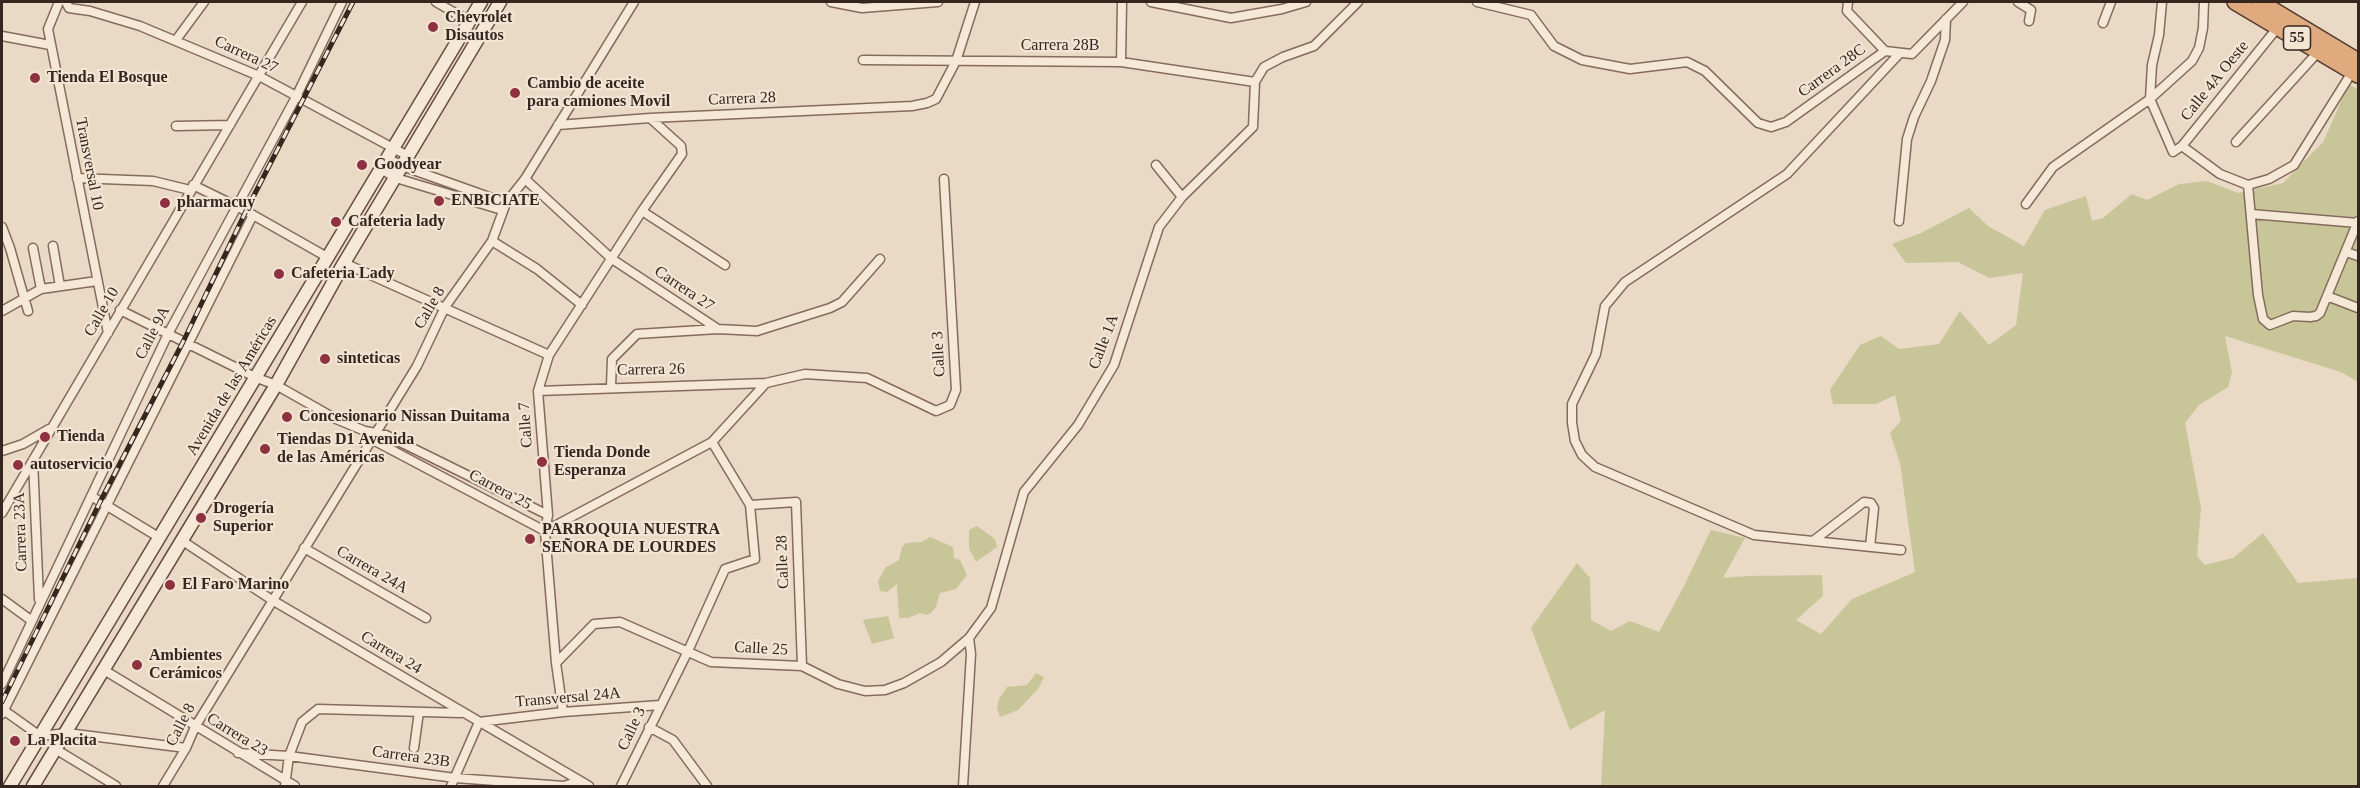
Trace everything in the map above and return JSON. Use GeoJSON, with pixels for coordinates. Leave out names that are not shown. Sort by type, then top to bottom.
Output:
{"type":"FeatureCollection","features":[{"type":"Feature","properties":{"kind":"highway","name":"55"},"geometry":{"type":"LineString","coordinates":[[2235,2],[2319,51],[2357,67]]}},
{"type":"Feature","properties":{"kind":"highway","name":"55"},"geometry":{"type":"LineString","coordinates":[[2260,2],[2357,67]]}},
{"type":"Feature","properties":{"kind":"main road","name":"Avenida de las Américas"},"geometry":{"type":"LineString","coordinates":[[10,786],[481,2]]}},
{"type":"Feature","properties":{"kind":"main road"},"geometry":{"type":"LineString","coordinates":[[33,786],[67,734],[134,618],[276,385],[344,263],[500,2]]}},
{"type":"Feature","properties":{"kind":"main road"},"geometry":{"type":"LineString","coordinates":[[117,609],[134,618]]}},
{"type":"Feature","properties":{"kind":"street","name":"Transversal 10"},"geometry":{"type":"LineString","coordinates":[[58,2],[48,29],[50,45],[108,333]]}},
{"type":"Feature","properties":{"kind":"street","name":"Carrera 27"},"geometry":{"type":"LineString","coordinates":[[66,2],[69,8],[90,11],[140,26],[259,76],[296,97],[387,159],[405,161],[504,206]]}},
{"type":"Feature","properties":{"kind":"street"},"geometry":{"type":"LineString","coordinates":[[176,40],[204,2]]}},
{"type":"Feature","properties":{"kind":"street","name":"Calle 10"},"geometry":{"type":"LineString","coordinates":[[2,513],[302,2]]}},
{"type":"Feature","properties":{"kind":"street","name":"Calle 9A"},"geometry":{"type":"LineString","coordinates":[[2,684],[168,334],[238,208],[342,2]]}},
{"type":"Feature","properties":{"kind":"street"},"geometry":{"type":"LineString","coordinates":[[436,2],[469,21]]}},
{"type":"Feature","properties":{"kind":"street","name":"Calle 8"},"geometry":{"type":"LineString","coordinates":[[163,786],[186,748],[195,727],[303,548],[417,366],[445,307],[492,242],[504,206],[525,179],[634,2]]}},
{"type":"Feature","properties":{"kind":"street"},"geometry":{"type":"LineString","coordinates":[[831,2],[862,8],[938,2]]}},
{"type":"Feature","properties":{"kind":"street"},"geometry":{"type":"LineString","coordinates":[[956,61],[975,2]]}},
{"type":"Feature","properties":{"kind":"street"},"geometry":{"type":"LineString","coordinates":[[1122,2],[1122,62]]}},
{"type":"Feature","properties":{"kind":"street"},"geometry":{"type":"LineString","coordinates":[[1151,2],[1231,18],[1306,2]]}},
{"type":"Feature","properties":{"kind":"street"},"geometry":{"type":"LineString","coordinates":[[1255,82],[1264,67],[1283,57],[1314,46],[1358,2]]}},
{"type":"Feature","properties":{"kind":"street","name":"Carrera 28C"},"geometry":{"type":"LineString","coordinates":[[1477,2],[1531,15],[1554,46],[1582,60],[1630,69],[1687,62],[1705,71],[1758,123],[1771,127],[1786,122],[1885,51],[1912,54],[1962,2]]}},
{"type":"Feature","properties":{"kind":"street"},"geometry":{"type":"LineString","coordinates":[[1848,2],[1847,11],[1885,51]]}},
{"type":"Feature","properties":{"kind":"street"},"geometry":{"type":"LineString","coordinates":[[2018,2],[2031,10],[2029,21]]}},
{"type":"Feature","properties":{"kind":"street"},"geometry":{"type":"LineString","coordinates":[[2103,23],[2110,2]]}},
{"type":"Feature","properties":{"kind":"street"},"geometry":{"type":"LineString","coordinates":[[2150,99],[2152,65],[2159,35],[2162,2]]}},
{"type":"Feature","properties":{"kind":"street"},"geometry":{"type":"LineString","coordinates":[[2026,204],[2053,167],[2150,99],[2192,62],[2199,48],[2203,28],[2204,2]]}},
{"type":"Feature","properties":{"kind":"street"},"geometry":{"type":"LineString","coordinates":[[1899,221],[1907,139],[1939,57],[1947,31],[1946,19]]}},
{"type":"Feature","properties":{"kind":"street","name":"Calle 4A Oeste"},"geometry":{"type":"LineString","coordinates":[[2150,99],[2173,152],[2182,146],[2278,27]]}},
{"type":"Feature","properties":{"kind":"street"},"geometry":{"type":"LineString","coordinates":[[2,29],[5,36],[50,45]]}},
{"type":"Feature","properties":{"kind":"street"},"geometry":{"type":"LineString","coordinates":[[2236,142],[2319,51]]}},
{"type":"Feature","properties":{"kind":"street"},"geometry":{"type":"LineString","coordinates":[[1900,52],[1787,174],[1625,282],[1605,306],[1596,354],[1572,404],[1575,441],[1582,455],[1595,467],[1754,535],[1900,550]]}},
{"type":"Feature","properties":{"kind":"street","name":"Carrera 28B"},"geometry":{"type":"LineString","coordinates":[[863,60],[1122,62],[1255,82]]}},
{"type":"Feature","properties":{"kind":"street","name":"Carrera 28"},"geometry":{"type":"LineString","coordinates":[[558,125],[650,118],[889,108],[927,103],[936,99],[956,61]]}},
{"type":"Feature","properties":{"kind":"street"},"geometry":{"type":"LineString","coordinates":[[2182,146],[2220,174],[2248,185],[2269,179],[2294,165],[2357,67]]}},
{"type":"Feature","properties":{"kind":"street","name":"Calle 1A"},"geometry":{"type":"LineString","coordinates":[[969,638],[991,608],[1023,492],[1078,425],[1114,365],[1159,227],[1182,196],[1253,127],[1255,82]]}},
{"type":"Feature","properties":{"kind":"street","name":"Calle 7"},"geometry":{"type":"LineString","coordinates":[[563,712],[556,663],[545,531],[548,515],[538,390],[549,355],[642,211],[682,154],[681,146],[650,118]]}},
{"type":"Feature","properties":{"kind":"street"},"geometry":{"type":"LineString","coordinates":[[176,126],[230,125]]}},
{"type":"Feature","properties":{"kind":"street","name":"Carrera 27"},"geometry":{"type":"LineString","coordinates":[[387,159],[396,178],[504,206]]}},
{"type":"Feature","properties":{"kind":"street"},"geometry":{"type":"LineString","coordinates":[[1156,165],[1182,196]]}},
{"type":"Feature","properties":{"kind":"street"},"geometry":{"type":"LineString","coordinates":[[77,178],[153,181],[191,188],[253,215],[327,257]]}},
{"type":"Feature","properties":{"kind":"street","name":"Carrera 27"},"geometry":{"type":"LineString","coordinates":[[525,179],[612,259],[718,329]]}},
{"type":"Feature","properties":{"kind":"street","name":"Calle 3"},"geometry":{"type":"LineString","coordinates":[[766,383],[805,375],[867,378],[936,411],[950,405],[956,390],[944,179]]}},
{"type":"Feature","properties":{"kind":"street"},"geometry":{"type":"LineString","coordinates":[[2248,185],[2258,295],[2265,323],[2270,326],[2293,316],[2316,316],[2320,313],[2358,222],[2251,214]]}},
{"type":"Feature","properties":{"kind":"street"},"geometry":{"type":"LineString","coordinates":[[642,211],[725,265]]}},
{"type":"Feature","properties":{"kind":"street"},"geometry":{"type":"LineString","coordinates":[[186,748],[67,734],[40,736],[2,711],[253,215]]}},
{"type":"Feature","properties":{"kind":"street"},"geometry":{"type":"LineString","coordinates":[[2,227],[28,311]]}},
{"type":"Feature","properties":{"kind":"street"},"geometry":{"type":"LineString","coordinates":[[492,242],[537,269],[582,305]]}},
{"type":"Feature","properties":{"kind":"street"},"geometry":{"type":"LineString","coordinates":[[53,246],[60,286]]}},
{"type":"Feature","properties":{"kind":"street"},"geometry":{"type":"LineString","coordinates":[[33,248],[41,289]]}},
{"type":"Feature","properties":{"kind":"street"},"geometry":{"type":"LineString","coordinates":[[2346,252],[2358,256]]}},
{"type":"Feature","properties":{"kind":"street","name":"Carrera 27"},"geometry":{"type":"LineString","coordinates":[[611,386],[612,359],[637,333],[718,329],[757,331],[830,308],[842,302],[880,259]]}},
{"type":"Feature","properties":{"kind":"street"},"geometry":{"type":"LineString","coordinates":[[344,263],[549,355]]}},
{"type":"Feature","properties":{"kind":"street"},"geometry":{"type":"LineString","coordinates":[[2,311],[41,289],[97,281]]}},
{"type":"Feature","properties":{"kind":"street"},"geometry":{"type":"LineString","coordinates":[[2327,296],[2358,308]]}},
{"type":"Feature","properties":{"kind":"street","name":"Carrera 25"},"geometry":{"type":"LineString","coordinates":[[120,310],[257,378],[276,385],[336,419],[365,430],[545,531]]}},
{"type":"Feature","properties":{"kind":"street"},"geometry":{"type":"LineString","coordinates":[[545,531],[712,442],[766,383]]}},
{"type":"Feature","properties":{"kind":"street","name":"Carrera 26"},"geometry":{"type":"LineString","coordinates":[[538,390],[766,383]]}},
{"type":"Feature","properties":{"kind":"street"},"geometry":{"type":"LineString","coordinates":[[2,451],[23,444],[50,429]]}},
{"type":"Feature","properties":{"kind":"street","name":"Carrera 25"},"geometry":{"type":"LineString","coordinates":[[373,436],[386,435],[548,515]]}},
{"type":"Feature","properties":{"kind":"street","name":"Calle 3"},"geometry":{"type":"LineString","coordinates":[[621,786],[688,651],[725,569],[755,559],[750,505],[712,442]]}},
{"type":"Feature","properties":{"kind":"street","name":"Carrera 23A"},"geometry":{"type":"LineString","coordinates":[[33,460],[39,603]]}},
{"type":"Feature","properties":{"kind":"street"},"geometry":{"type":"LineString","coordinates":[[91,496],[160,538]]}},
{"type":"Feature","properties":{"kind":"street","name":"Calle 28"},"geometry":{"type":"LineString","coordinates":[[750,505],[796,502],[802,666]]}},
{"type":"Feature","properties":{"kind":"street"},"geometry":{"type":"LineString","coordinates":[[1813,541],[1864,502],[1871,503],[1874,508],[1870,547]]}},
{"type":"Feature","properties":{"kind":"street","name":"Carrera 24"},"geometry":{"type":"LineString","coordinates":[[181,540],[272,600],[589,786]]}},
{"type":"Feature","properties":{"kind":"street","name":"Carrera 24A"},"geometry":{"type":"LineString","coordinates":[[303,548],[426,618]]}},
{"type":"Feature","properties":{"kind":"street"},"geometry":{"type":"LineString","coordinates":[[2,599],[32,621]]}},
{"type":"Feature","properties":{"kind":"street","name":"Calle 25"},"geometry":{"type":"LineString","coordinates":[[556,663],[594,624],[620,622],[711,662],[802,666],[838,684],[865,691],[885,690],[904,683],[942,662],[969,638]]}},
{"type":"Feature","properties":{"kind":"street"},"geometry":{"type":"LineString","coordinates":[[963,786],[971,654],[969,638]]}},
{"type":"Feature","properties":{"kind":"street","name":"Carrera 23"},"geometry":{"type":"LineString","coordinates":[[104,670],[285,784],[295,786]]}},
{"type":"Feature","properties":{"kind":"street","name":"Transversal 24A"},"geometry":{"type":"LineString","coordinates":[[479,722],[563,712],[660,705]]}},
{"type":"Feature","properties":{"kind":"street"},"geometry":{"type":"LineString","coordinates":[[285,784],[289,756],[302,722],[318,709],[462,713]]}},
{"type":"Feature","properties":{"kind":"street"},"geometry":{"type":"LineString","coordinates":[[414,748],[419,711]]}},
{"type":"Feature","properties":{"kind":"street"},"geometry":{"type":"LineString","coordinates":[[453,782],[479,722]]}},
{"type":"Feature","properties":{"kind":"street"},"geometry":{"type":"LineString","coordinates":[[650,727],[673,740],[706,786]]}},
{"type":"Feature","properties":{"kind":"street"},"geometry":{"type":"LineString","coordinates":[[57,750],[116,786]]}},
{"type":"Feature","properties":{"kind":"street","name":"Carrera 23B"},"geometry":{"type":"LineString","coordinates":[[238,753],[289,756],[453,782],[564,786],[579,781]]}},
{"type":"Feature","properties":{"kind":"shaded area"},"geometry":{"type":"Polygon","coordinates":[[[2349,84],[2358,89],[2358,382],[2341,372],[2225,336],[2232,372],[2228,387],[2199,405],[2185,423],[2201,508],[2197,556],[2205,565],[2233,558],[2263,533],[2298,583],[2358,578],[2358,786],[1601,786],[1605,710],[1570,730],[1531,628],[1577,563],[1590,578],[1591,620],[1611,631],[1630,621],[1659,632],[1711,530],[1745,538],[1723,578],[1822,575],[1823,596],[1796,620],[1821,634],[1852,599],[1915,572],[1900,463],[1890,433],[1901,421],[1895,395],[1876,404],[1833,404],[1830,390],[1860,345],[1881,336],[1899,349],[1939,344],[1960,311],[1989,345],[2016,325],[2023,273],[1989,278],[1958,262],[1906,263],[1892,244],[1921,233],[1969,208],[1988,226],[2024,246],[2045,210],[2086,196],[2092,221],[2103,218],[2132,194],[2147,200],[2179,184],[2207,181],[2238,193],[2283,183],[2323,142],[2349,84]]]}},
{"type":"Feature","properties":{"kind":"shaded area"},"geometry":{"type":"Polygon","coordinates":[[[977,526],[995,539],[997,547],[976,562],[969,548],[969,530],[977,526]]]}},
{"type":"Feature","properties":{"kind":"shaded area"},"geometry":{"type":"Polygon","coordinates":[[[930,537],[953,547],[954,558],[960,560],[967,575],[956,589],[940,593],[936,607],[931,613],[899,618],[897,584],[887,592],[880,591],[878,581],[886,567],[899,560],[902,547],[906,543],[922,542],[930,537]]]}},
{"type":"Feature","properties":{"kind":"shaded area"},"geometry":{"type":"Polygon","coordinates":[[[888,616],[894,638],[872,644],[863,620],[888,616]]]}},
{"type":"Feature","properties":{"kind":"shaded area"},"geometry":{"type":"Polygon","coordinates":[[[1036,673],[1044,677],[1038,689],[1018,710],[1000,717],[997,708],[999,699],[1007,687],[1027,685],[1036,673]]]}},
{"type":"Feature","properties":{"kind":"railway"},"geometry":{"type":"LineString","coordinates":[[2,702],[100,502],[183,342],[246,211],[353,2]]}},
{"type":"Feature","properties":{"kind":"place","name":"Chevrolet Disautos"},"geometry":{"type":"Point","coordinates":[433,27]}},
{"type":"Feature","properties":{"kind":"place","name":"Tienda El Bosque"},"geometry":{"type":"Point","coordinates":[35,78]}},
{"type":"Feature","properties":{"kind":"place","name":"Cambio de aceite para camiones Movil"},"geometry":{"type":"Point","coordinates":[515,93]}},
{"type":"Feature","properties":{"kind":"place","name":"Goodyear"},"geometry":{"type":"Point","coordinates":[362,165]}},
{"type":"Feature","properties":{"kind":"place","name":"ENBICIATE"},"geometry":{"type":"Point","coordinates":[439,201]}},
{"type":"Feature","properties":{"kind":"place","name":"pharmacuy"},"geometry":{"type":"Point","coordinates":[165,203]}},
{"type":"Feature","properties":{"kind":"place","name":"Cafeteria lady"},"geometry":{"type":"Point","coordinates":[336,222]}},
{"type":"Feature","properties":{"kind":"place","name":"Cafeteria Lady"},"geometry":{"type":"Point","coordinates":[279,274]}},
{"type":"Feature","properties":{"kind":"place","name":"sinteticas"},"geometry":{"type":"Point","coordinates":[325,359]}},
{"type":"Feature","properties":{"kind":"place","name":"Concesionario Nissan Duitama"},"geometry":{"type":"Point","coordinates":[287,417]}},
{"type":"Feature","properties":{"kind":"place","name":"Tienda"},"geometry":{"type":"Point","coordinates":[45,437]}},
{"type":"Feature","properties":{"kind":"place","name":"Tiendas D1 Avenida de las Américas"},"geometry":{"type":"Point","coordinates":[265,449]}},
{"type":"Feature","properties":{"kind":"place","name":"Tienda Donde Esperanza"},"geometry":{"type":"Point","coordinates":[542,462]}},
{"type":"Feature","properties":{"kind":"place","name":"autoservicio"},"geometry":{"type":"Point","coordinates":[18,465]}},
{"type":"Feature","properties":{"kind":"place","name":"Drogería Superior"},"geometry":{"type":"Point","coordinates":[201,518]}},
{"type":"Feature","properties":{"kind":"place","name":"PARROQUIA NUESTRA SEÑORA DE LOURDES"},"geometry":{"type":"Point","coordinates":[530,539]}},
{"type":"Feature","properties":{"kind":"place","name":"El Faro Marino"},"geometry":{"type":"Point","coordinates":[170,585]}},
{"type":"Feature","properties":{"kind":"place","name":"Ambientes Cerámicos"},"geometry":{"type":"Point","coordinates":[137,665]}},
{"type":"Feature","properties":{"kind":"place","name":"La Placita"},"geometry":{"type":"Point","coordinates":[15,741]}}]}
